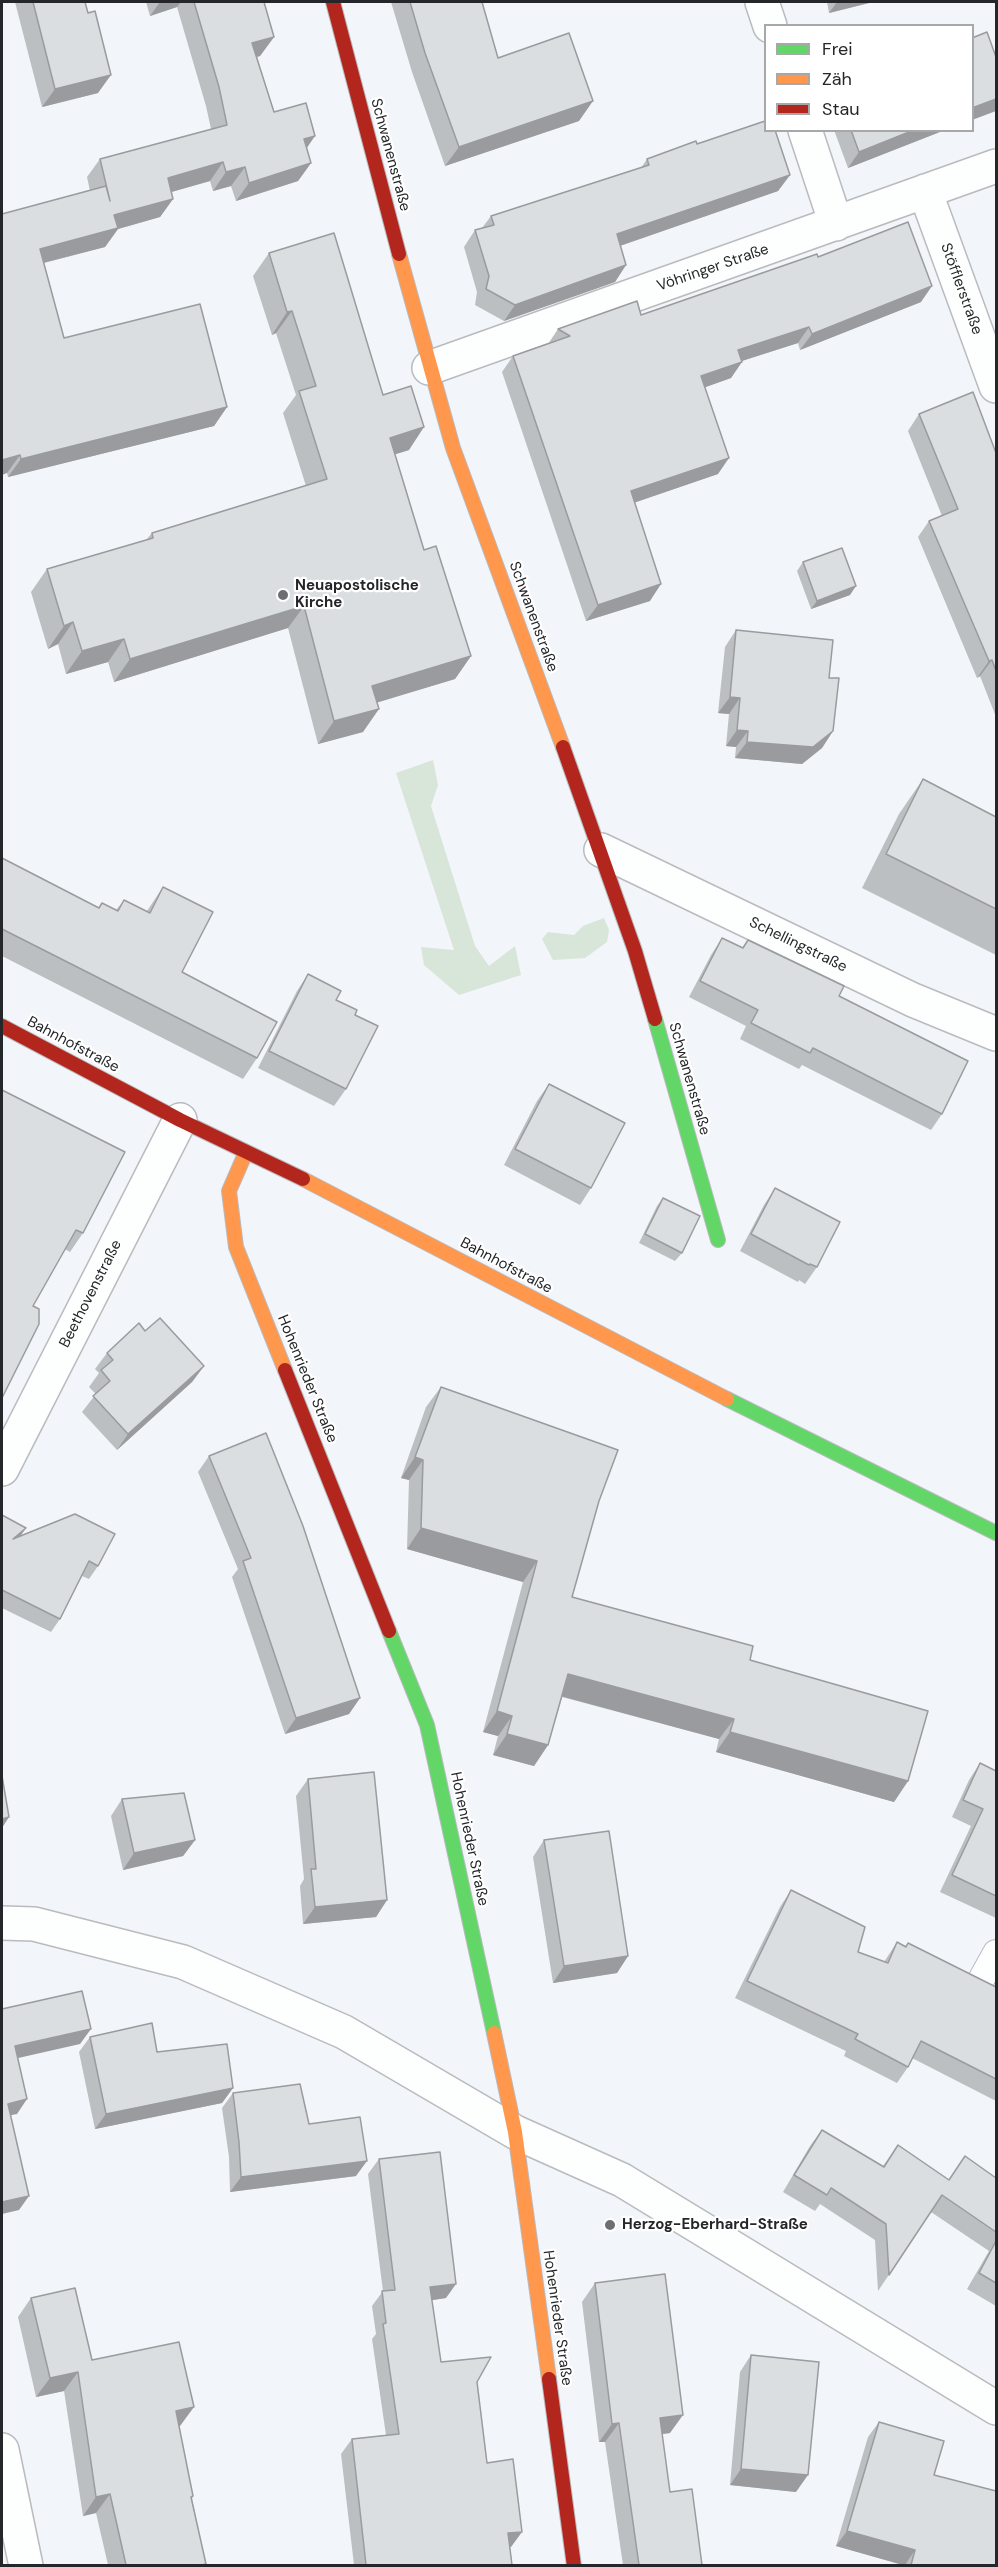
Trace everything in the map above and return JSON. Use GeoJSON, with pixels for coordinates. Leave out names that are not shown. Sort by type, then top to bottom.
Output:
{"type":"FeatureCollection","features":[{"type":"Feature","properties":{"kind":"street","name":"Schwanenstraße"},"geometry":{"type":"LineString","coordinates":[[333,2],[429,368],[453,448],[601,850],[635,951],[718,1239]]}},
{"type":"Feature","properties":{"kind":"street"},"geometry":{"type":"LineString","coordinates":[[762,2],[769,24]]}},
{"type":"Feature","properties":{"kind":"street"},"geometry":{"type":"LineString","coordinates":[[806,132],[836,224]]}},
{"type":"Feature","properties":{"kind":"street","name":"Vöhringer Straße"},"geometry":{"type":"LineString","coordinates":[[429,368],[996,166]]}},
{"type":"Feature","properties":{"kind":"street","name":"Stöfflerstraße"},"geometry":{"type":"LineString","coordinates":[[925,191],[996,386]]}},
{"type":"Feature","properties":{"kind":"street","name":"Schellingstraße"},"geometry":{"type":"LineString","coordinates":[[601,850],[913,1000],[996,1034]]}},
{"type":"Feature","properties":{"kind":"street","name":"Bahnhofstraße"},"geometry":{"type":"LineString","coordinates":[[2,1026],[180,1120],[311,1183],[664,1368],[996,1533]]}},
{"type":"Feature","properties":{"kind":"street","name":"Beethovenstraße"},"geometry":{"type":"LineString","coordinates":[[2,1469],[180,1120]]}},
{"type":"Feature","properties":{"kind":"street","name":"Hohenrieder Straße"},"geometry":{"type":"LineString","coordinates":[[246,1152],[229,1191],[236,1247],[428,1725],[514,2132],[574,2565]]}},
{"type":"Feature","properties":{"kind":"street"},"geometry":{"type":"LineString","coordinates":[[2,1923],[34,1924],[183,1962],[344,2032],[514,2132],[622,2180],[996,2408]]}},
{"type":"Feature","properties":{"kind":"street"},"geometry":{"type":"LineString","coordinates":[[2,2450],[26,2565]]}},
{"type":"Feature","properties":{"kind":"lane"},"geometry":{"type":"LineString","coordinates":[[981,1980],[996,1953]]}},
{"type":"Feature","properties":{"kind":"green space"},"geometry":{"type":"Polygon","coordinates":[[[433,760],[438,785],[431,806],[475,946],[489,966],[515,946],[521,975],[459,995],[424,965],[421,947],[454,950],[396,773],[433,760]]]}},
{"type":"Feature","properties":{"kind":"green space"},"geometry":{"type":"Polygon","coordinates":[[[604,918],[609,930],[607,942],[585,958],[553,960],[542,939],[548,932],[574,935],[583,926],[604,918]]]}},
{"type":"Feature","properties":{"kind":"building"},"geometry":{"type":"Polygon","coordinates":[[[33,2],[85,2],[88,13],[95,11],[111,75],[55,89],[33,2]]]}},
{"type":"Feature","properties":{"kind":"building"},"geometry":{"type":"Polygon","coordinates":[[[194,2],[264,2],[274,37],[252,43],[274,112],[306,103],[315,136],[304,139],[311,163],[249,183],[245,167],[226,172],[223,162],[168,178],[173,199],[114,215],[118,228],[40,249],[64,338],[200,304],[227,407],[21,459],[20,455],[2,460],[2,214],[106,186],[110,201],[100,159],[227,125],[219,87],[194,2]]]}},
{"type":"Feature","properties":{"kind":"building"},"geometry":{"type":"Polygon","coordinates":[[[410,2],[482,2],[498,58],[569,33],[593,101],[459,147],[425,53],[410,2]]]}},
{"type":"Feature","properties":{"kind":"building"},"geometry":{"type":"Polygon","coordinates":[[[987,32],[996,57],[996,99],[974,107],[974,37],[987,32]]]}},
{"type":"Feature","properties":{"kind":"building"},"geometry":{"type":"Polygon","coordinates":[[[764,121],[764,132],[776,132],[790,175],[617,234],[626,265],[515,305],[486,289],[489,276],[475,230],[494,225],[491,216],[649,165],[647,159],[696,141],[697,144],[764,121]]]}},
{"type":"Feature","properties":{"kind":"building"},"geometry":{"type":"Polygon","coordinates":[[[852,132],[909,132],[859,152],[852,132]]]}},
{"type":"Feature","properties":{"kind":"building"},"geometry":{"type":"Polygon","coordinates":[[[908,222],[932,286],[812,334],[809,327],[738,350],[742,362],[701,376],[729,458],[631,491],[661,584],[598,605],[513,356],[570,336],[558,329],[637,301],[641,315],[817,254],[818,257],[908,222]]]}},
{"type":"Feature","properties":{"kind":"building"},"geometry":{"type":"Polygon","coordinates":[[[334,233],[383,395],[411,386],[424,427],[390,438],[424,550],[436,546],[471,656],[372,686],[379,709],[334,721],[304,606],[130,659],[124,639],[82,651],[73,622],[64,626],[47,569],[153,538],[152,533],[327,479],[299,391],[316,386],[292,311],[287,312],[269,253],[334,233]]]}},
{"type":"Feature","properties":{"kind":"building"},"geometry":{"type":"Polygon","coordinates":[[[973,392],[996,453],[996,671],[992,660],[989,661],[929,521],[958,509],[919,414],[973,392]]]}},
{"type":"Feature","properties":{"kind":"building"},"geometry":{"type":"Polygon","coordinates":[[[842,548],[856,586],[817,601],[803,562],[842,548]]]}},
{"type":"Feature","properties":{"kind":"building"},"geometry":{"type":"Polygon","coordinates":[[[736,630],[833,640],[829,678],[839,678],[833,731],[813,747],[747,742],[748,731],[737,730],[740,698],[730,697],[736,630]]]}},
{"type":"Feature","properties":{"kind":"building"},"geometry":{"type":"Polygon","coordinates":[[[923,779],[996,817],[996,909],[886,854],[923,779]]]}},
{"type":"Feature","properties":{"kind":"building"},"geometry":{"type":"Polygon","coordinates":[[[2,858],[99,908],[102,903],[118,911],[124,900],[150,913],[163,887],[213,912],[182,972],[277,1022],[257,1058],[2,929],[2,858]]]}},
{"type":"Feature","properties":{"kind":"building"},"geometry":{"type":"Polygon","coordinates":[[[722,938],[743,948],[748,940],[844,986],[839,996],[968,1061],[942,1114],[813,1048],[810,1053],[751,1023],[758,1010],[700,981],[722,938]]]}},
{"type":"Feature","properties":{"kind":"building"},"geometry":{"type":"Polygon","coordinates":[[[308,974],[341,991],[336,1000],[357,1010],[355,1015],[378,1026],[346,1089],[269,1051],[308,974]]]}},
{"type":"Feature","properties":{"kind":"building"},"geometry":{"type":"Polygon","coordinates":[[[549,1084],[625,1123],[591,1188],[515,1149],[549,1084]]]}},
{"type":"Feature","properties":{"kind":"building"},"geometry":{"type":"Polygon","coordinates":[[[2,1090],[125,1152],[83,1233],[76,1230],[33,1306],[39,1309],[39,1324],[2,1398],[2,1090]]]}},
{"type":"Feature","properties":{"kind":"building"},"geometry":{"type":"Polygon","coordinates":[[[775,1188],[840,1222],[817,1267],[751,1234],[775,1188]]]}},
{"type":"Feature","properties":{"kind":"building"},"geometry":{"type":"Polygon","coordinates":[[[663,1198],[700,1216],[682,1253],[645,1234],[663,1198]]]}},
{"type":"Feature","properties":{"kind":"building"},"geometry":{"type":"Polygon","coordinates":[[[160,1318],[204,1366],[128,1434],[93,1396],[110,1381],[101,1370],[113,1360],[107,1353],[139,1323],[145,1331],[160,1318]]]}},
{"type":"Feature","properties":{"kind":"building"},"geometry":{"type":"Polygon","coordinates":[[[441,1387],[618,1450],[599,1501],[572,1597],[753,1646],[750,1660],[928,1711],[908,1781],[730,1732],[734,1719],[568,1674],[548,1745],[507,1734],[512,1716],[497,1711],[537,1561],[421,1528],[423,1460],[415,1457],[441,1387]]]}},
{"type":"Feature","properties":{"kind":"building"},"geometry":{"type":"Polygon","coordinates":[[[266,1433],[303,1526],[360,1698],[296,1718],[243,1561],[251,1558],[209,1456],[266,1433]]]}},
{"type":"Feature","properties":{"kind":"building"},"geometry":{"type":"Polygon","coordinates":[[[75,1514],[115,1534],[98,1566],[89,1561],[60,1619],[2,1590],[2,1515],[26,1528],[13,1539],[75,1514]]]}},
{"type":"Feature","properties":{"kind":"building"},"geometry":{"type":"Polygon","coordinates":[[[980,1763],[996,1771],[996,1896],[952,1875],[983,1809],[963,1800],[980,1763]]]}},
{"type":"Feature","properties":{"kind":"building"},"geometry":{"type":"Polygon","coordinates":[[[374,1772],[387,1900],[315,1907],[311,1869],[316,1869],[308,1779],[374,1772]]]}},
{"type":"Feature","properties":{"kind":"building"},"geometry":{"type":"Polygon","coordinates":[[[2,1776],[9,1817],[2,1819],[2,1776]]]}},
{"type":"Feature","properties":{"kind":"building"},"geometry":{"type":"Polygon","coordinates":[[[184,1793],[195,1840],[134,1853],[122,1799],[184,1793]]]}},
{"type":"Feature","properties":{"kind":"building"},"geometry":{"type":"Polygon","coordinates":[[[609,1831],[628,1956],[564,1966],[544,1840],[609,1831]]]}},
{"type":"Feature","properties":{"kind":"building"},"geometry":{"type":"Polygon","coordinates":[[[791,1890],[865,1927],[858,1952],[888,1963],[897,1942],[906,1947],[908,1943],[996,1987],[996,2079],[921,2041],[908,2067],[855,2039],[858,2034],[747,1981],[791,1890]]]}},
{"type":"Feature","properties":{"kind":"building"},"geometry":{"type":"Polygon","coordinates":[[[82,1991],[91,2029],[15,2046],[27,2099],[8,2104],[29,2196],[2,2202],[2,2009],[82,1991]]]}},
{"type":"Feature","properties":{"kind":"building"},"geometry":{"type":"Polygon","coordinates":[[[152,2023],[157,2052],[227,2044],[233,2088],[106,2114],[90,2037],[152,2023]]]}},
{"type":"Feature","properties":{"kind":"building"},"geometry":{"type":"Polygon","coordinates":[[[300,2084],[309,2124],[360,2117],[367,2161],[241,2177],[233,2093],[300,2084]]]}},
{"type":"Feature","properties":{"kind":"building"},"geometry":{"type":"Polygon","coordinates":[[[822,2130],[884,2167],[898,2145],[949,2180],[965,2156],[996,2178],[996,2232],[942,2195],[889,2275],[886,2224],[831,2188],[827,2195],[794,2175],[822,2130]]]}},
{"type":"Feature","properties":{"kind":"building"},"geometry":{"type":"Polygon","coordinates":[[[440,2152],[456,2284],[430,2287],[441,2362],[491,2357],[477,2382],[487,2463],[513,2459],[522,2532],[508,2533],[512,2565],[366,2565],[352,2439],[399,2434],[383,2324],[386,2323],[382,2291],[395,2290],[379,2159],[440,2152]]]}},
{"type":"Feature","properties":{"kind":"building"},"geometry":{"type":"Polygon","coordinates":[[[996,2241],[996,2283],[979,2273],[996,2241]]]}},
{"type":"Feature","properties":{"kind":"building"},"geometry":{"type":"Polygon","coordinates":[[[665,2274],[683,2415],[660,2418],[670,2492],[692,2489],[702,2565],[639,2565],[619,2423],[612,2424],[595,2283],[665,2274]]]}},
{"type":"Feature","properties":{"kind":"building"},"geometry":{"type":"Polygon","coordinates":[[[75,2288],[92,2360],[179,2342],[194,2407],[176,2411],[193,2496],[191,2497],[206,2564],[126,2565],[110,2494],[96,2497],[78,2372],[50,2378],[31,2298],[75,2288]]]}},
{"type":"Feature","properties":{"kind":"building"},"geometry":{"type":"Polygon","coordinates":[[[751,2355],[819,2362],[808,2475],[741,2469],[751,2355]]]}},
{"type":"Feature","properties":{"kind":"building"},"geometry":{"type":"Polygon","coordinates":[[[879,2422],[944,2441],[934,2475],[996,2491],[996,2565],[911,2565],[915,2550],[847,2531],[879,2422]]]}},
{"type":"Feature","properties":{"kind":"traffic: fast"},"geometry":{"type":"LineString","coordinates":[[655,1019],[718,1240]]}},
{"type":"Feature","properties":{"kind":"traffic: fast"},"geometry":{"type":"LineString","coordinates":[[727,1399],[996,1533]]}},
{"type":"Feature","properties":{"kind":"traffic: fast"},"geometry":{"type":"LineString","coordinates":[[389,1631],[427,1725],[494,2033]]}},
{"type":"Feature","properties":{"kind":"traffic: slow"},"geometry":{"type":"LineString","coordinates":[[399,254],[453,448],[563,747]]}},
{"type":"Feature","properties":{"kind":"traffic: slow"},"geometry":{"type":"LineString","coordinates":[[246,1152],[229,1191],[236,1247],[285,1370]]}},
{"type":"Feature","properties":{"kind":"traffic: slow"},"geometry":{"type":"LineString","coordinates":[[303,1179],[727,1399]]}},
{"type":"Feature","properties":{"kind":"traffic: slow"},"geometry":{"type":"LineString","coordinates":[[494,2033],[515,2132],[549,2379]]}},
{"type":"Feature","properties":{"kind":"traffic: jam"},"geometry":{"type":"LineString","coordinates":[[333,2],[399,254]]}},
{"type":"Feature","properties":{"kind":"traffic: jam"},"geometry":{"type":"LineString","coordinates":[[563,747],[635,951],[655,1019]]}},
{"type":"Feature","properties":{"kind":"traffic: jam"},"geometry":{"type":"LineString","coordinates":[[2,1026],[180,1120],[303,1179]]}},
{"type":"Feature","properties":{"kind":"traffic: jam"},"geometry":{"type":"LineString","coordinates":[[285,1370],[389,1631]]}},
{"type":"Feature","properties":{"kind":"traffic: jam"},"geometry":{"type":"LineString","coordinates":[[549,2379],[574,2566]]}},
{"type":"Feature","properties":{"kind":"place","name":"Neuapostolische Kirche"},"geometry":{"type":"Point","coordinates":[283,595]}},
{"type":"Feature","properties":{"kind":"place","name":"Herzog-Eberhard-Straße"},"geometry":{"type":"Point","coordinates":[610,2225]}}]}
